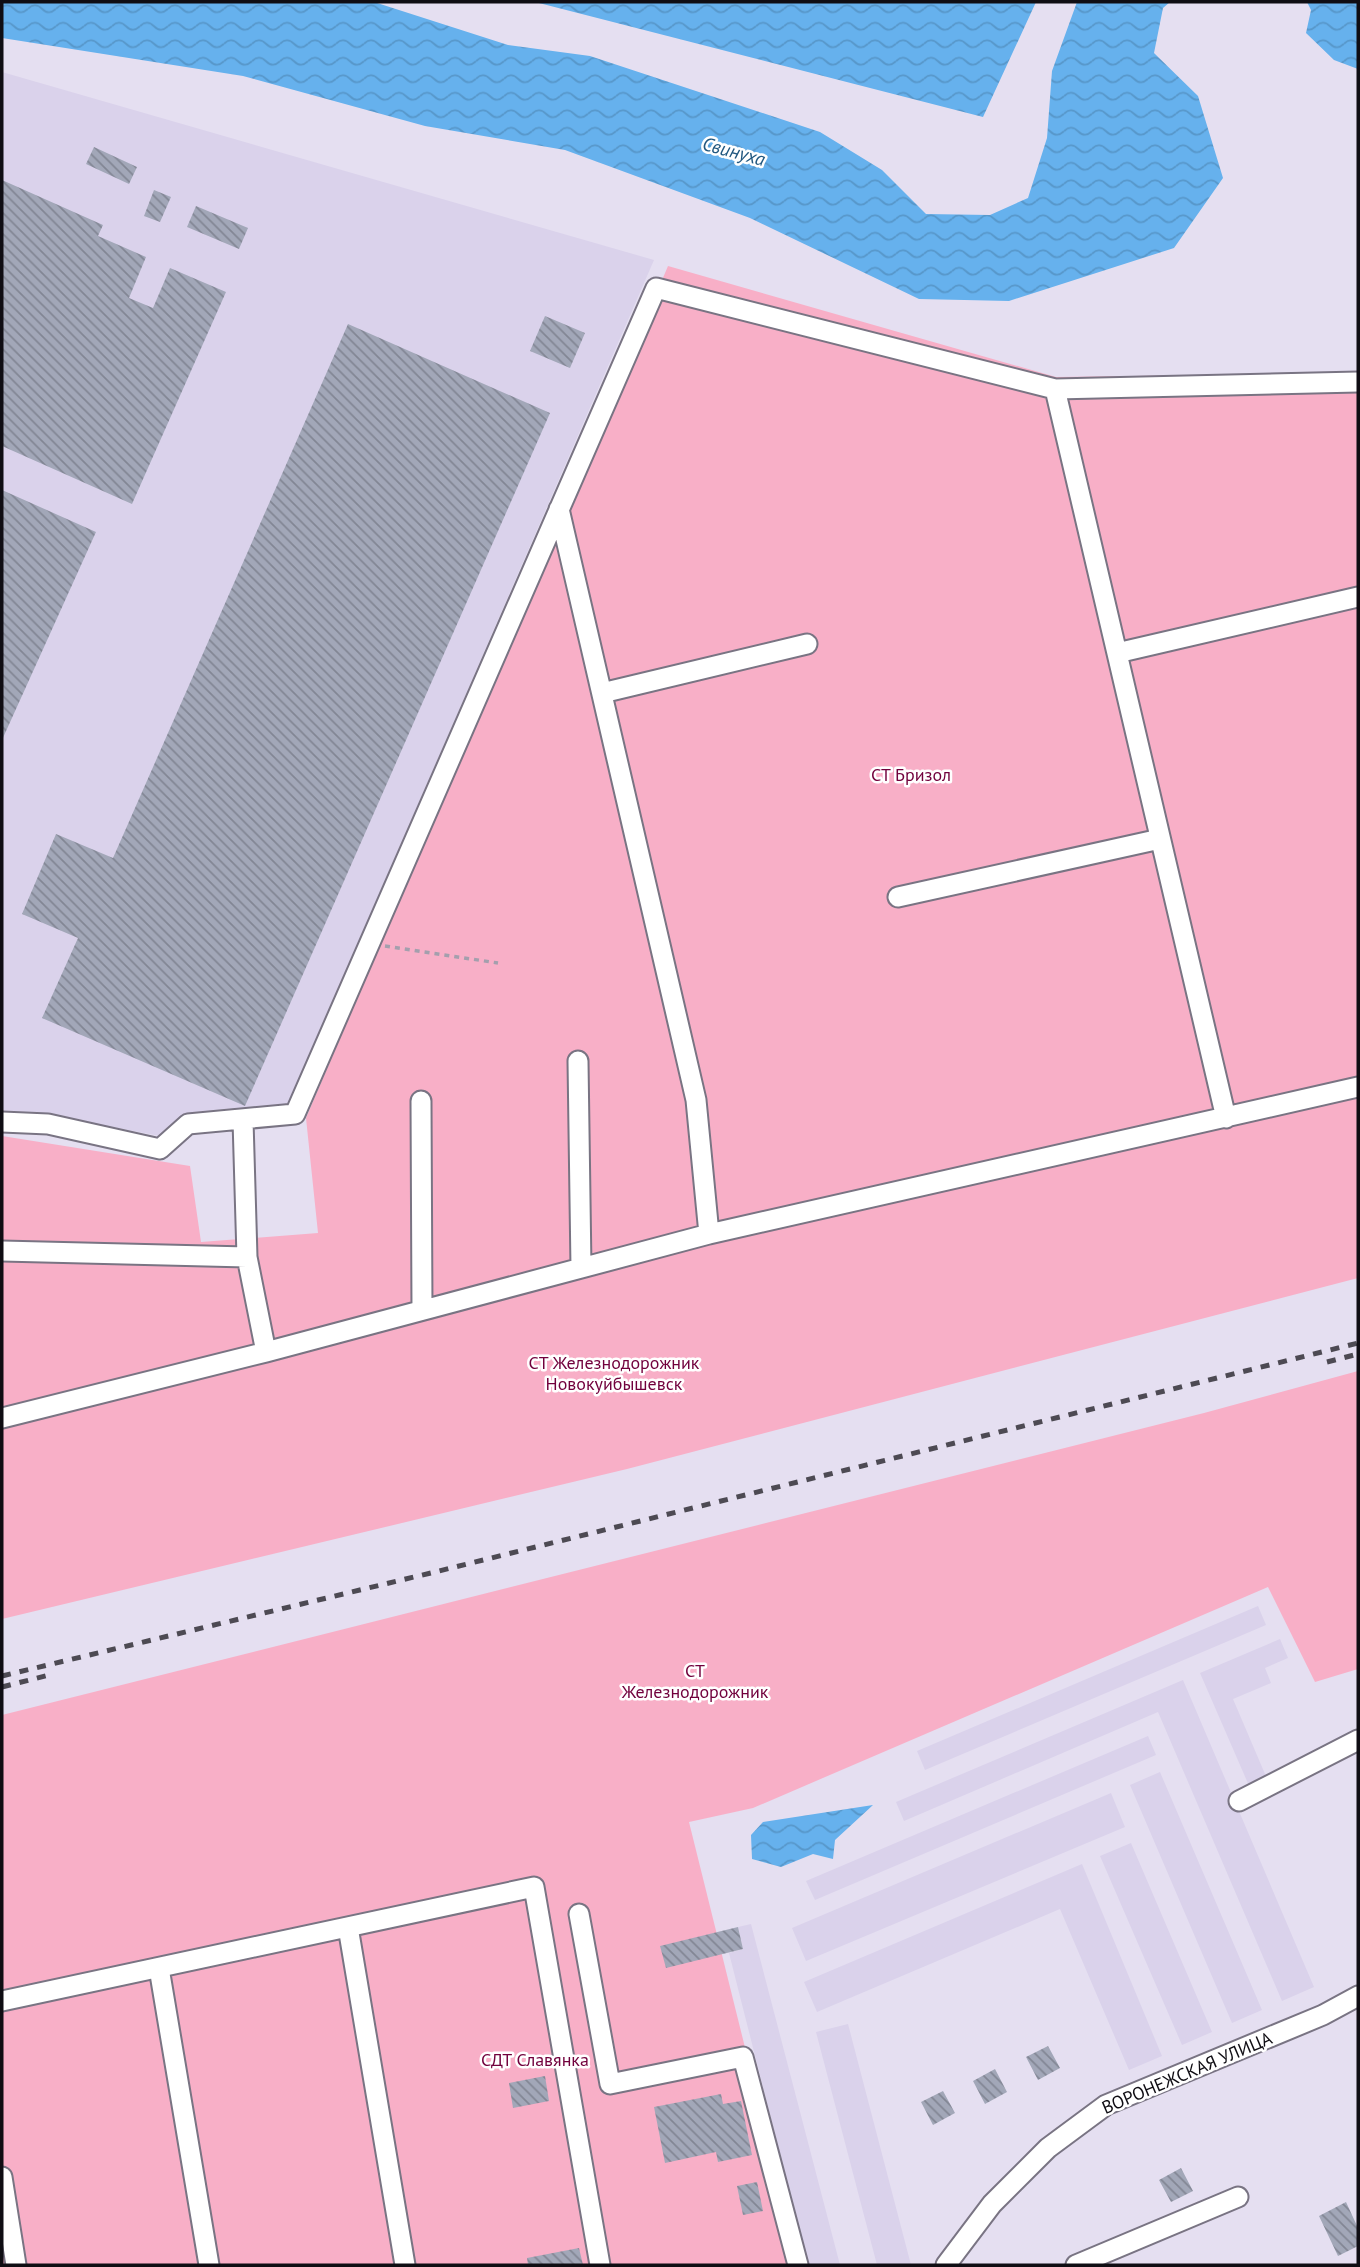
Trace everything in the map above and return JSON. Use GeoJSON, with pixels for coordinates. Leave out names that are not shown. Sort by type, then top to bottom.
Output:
{"type":"FeatureCollection","features":[{"type":"Feature","properties":{"kind":"street"},"geometry":{"type":"LineString","coordinates":[[2,1122],[48,1124],[160,1149],[188,1124],[295,1114],[656,288],[1055,389],[1358,382]]}},
{"type":"Feature","properties":{"kind":"street"},"geometry":{"type":"LineString","coordinates":[[1055,389],[1226,1118]]}},
{"type":"Feature","properties":{"kind":"street"},"geometry":{"type":"LineString","coordinates":[[559,509],[696,1100],[709,1234]]}},
{"type":"Feature","properties":{"kind":"street"},"geometry":{"type":"LineString","coordinates":[[1117,653],[1358,597]]}},
{"type":"Feature","properties":{"kind":"street"},"geometry":{"type":"LineString","coordinates":[[602,693],[807,644]]}},
{"type":"Feature","properties":{"kind":"street"},"geometry":{"type":"LineString","coordinates":[[898,897],[1160,839]]}},
{"type":"Feature","properties":{"kind":"street"},"geometry":{"type":"LineString","coordinates":[[578,1061],[581,1268]]}},
{"type":"Feature","properties":{"kind":"street"},"geometry":{"type":"LineString","coordinates":[[2,1418],[266,1352],[709,1234],[1358,1087]]}},
{"type":"Feature","properties":{"kind":"street"},"geometry":{"type":"LineString","coordinates":[[421,1101],[422,1310]]}},
{"type":"Feature","properties":{"kind":"street"},"geometry":{"type":"LineString","coordinates":[[243,1120],[247,1256],[266,1352]]}},
{"type":"Feature","properties":{"kind":"street"},"geometry":{"type":"LineString","coordinates":[[2,1251],[247,1256]]}},
{"type":"Feature","properties":{"kind":"street"},"geometry":{"type":"LineString","coordinates":[[1239,1801],[1358,1740]]}},
{"type":"Feature","properties":{"kind":"street"},"geometry":{"type":"LineString","coordinates":[[2,2001],[534,1887],[600,2265]]}},
{"type":"Feature","properties":{"kind":"street"},"geometry":{"type":"LineString","coordinates":[[579,1914],[610,2084],[743,2057],[798,2265]]}},
{"type":"Feature","properties":{"kind":"street"},"geometry":{"type":"LineString","coordinates":[[348,1927],[405,2265]]}},
{"type":"Feature","properties":{"kind":"street"},"geometry":{"type":"LineString","coordinates":[[159,1968],[209,2265]]}},
{"type":"Feature","properties":{"kind":"street","name":"ВОРОНЕЖСКАЯ УЛИЦА"},"geometry":{"type":"LineString","coordinates":[[946,2265],[992,2204],[1048,2148],[1106,2105],[1323,2015],[1358,1996]]}},
{"type":"Feature","properties":{"kind":"street"},"geometry":{"type":"LineString","coordinates":[[2,2177],[16,2265]]}},
{"type":"Feature","properties":{"kind":"street"},"geometry":{"type":"LineString","coordinates":[[1076,2265],[1238,2197]]}},
{"type":"Feature","properties":{"kind":"path"},"geometry":{"type":"LineString","coordinates":[[370,944],[498,963]]}},
{"type":"Feature","properties":{"kind":"shaded area"},"geometry":{"type":"Polygon","coordinates":[[[2,72],[654,260],[286,1109],[160,1136],[43,1114],[2,1111],[2,72]]]}},
{"type":"Feature","properties":{"kind":"shaded area"},"geometry":{"type":"Polygon","coordinates":[[[1258,1606],[1266,1625],[925,1770],[917,1751],[1258,1606]]]}},
{"type":"Feature","properties":{"kind":"shaded area"},"geometry":{"type":"Polygon","coordinates":[[[1280,1639],[1288,1658],[1265,1668],[1271,1683],[1233,1699],[1268,1781],[1250,1788],[1200,1673],[1280,1639]]]}},
{"type":"Feature","properties":{"kind":"shaded area"},"geometry":{"type":"Polygon","coordinates":[[[1183,1680],[1314,1987],[1282,2001],[1158,1712],[904,1821],[896,1802],[1183,1680]]]}},
{"type":"Feature","properties":{"kind":"shaded area"},"geometry":{"type":"Polygon","coordinates":[[[1148,1736],[1156,1755],[815,1900],[806,1881],[1148,1736]]]}},
{"type":"Feature","properties":{"kind":"shaded area"},"geometry":{"type":"Polygon","coordinates":[[[1160,1772],[1262,2010],[1232,2023],[1130,1785],[1160,1772]]]}},
{"type":"Feature","properties":{"kind":"shaded area"},"geometry":{"type":"Polygon","coordinates":[[[1111,1793],[1125,1827],[806,1961],[792,1928],[1111,1793]]]}},
{"type":"Feature","properties":{"kind":"shaded area"},"geometry":{"type":"Polygon","coordinates":[[[1131,1843],[1212,2032],[1182,2045],[1100,1856],[1131,1843]]]}},
{"type":"Feature","properties":{"kind":"shaded area"},"geometry":{"type":"Polygon","coordinates":[[[1082,1864],[1162,2056],[1129,2070],[1060,1909],[817,2012],[804,1982],[1082,1864]]]}},
{"type":"Feature","properties":{"kind":"shaded area"},"geometry":{"type":"Polygon","coordinates":[[[751,1924],[840,2265],[808,2265],[729,1953],[743,1949],[738,1927],[751,1924]]]}},
{"type":"Feature","properties":{"kind":"shaded area"},"geometry":{"type":"Polygon","coordinates":[[[848,2024],[911,2265],[877,2265],[816,2032],[848,2024]]]}},
{"type":"Feature","properties":{"kind":"green space","name":"СТ Бризол"},"geometry":{"type":"Polygon","coordinates":[[[668,266],[1056,377],[1358,373],[1358,1278],[627,1469],[2,1619],[2,1136],[190,1166],[201,1242],[318,1233],[306,1118],[668,266]]]}},
{"type":"Feature","properties":{"kind":"green space"},"geometry":{"type":"Polygon","coordinates":[[[1358,1371],[1358,1669],[1315,1682],[1268,1587],[753,1808],[689,1822],[799,2265],[2,2265],[2,1715],[1204,1413],[1358,1371]]]}},
{"type":"Feature","properties":{"kind":"water","name":"Свинуха"},"geometry":{"type":"Polygon","coordinates":[[[2,2],[374,2],[508,45],[590,56],[820,132],[882,170],[926,214],[990,215],[1028,198],[1047,138],[1052,71],[1077,2],[1170,2],[1163,8],[1154,53],[1198,96],[1223,178],[1174,248],[1009,301],[919,299],[750,218],[565,150],[425,126],[243,76],[2,38],[2,2]]]}},
{"type":"Feature","properties":{"kind":"water"},"geometry":{"type":"Polygon","coordinates":[[[535,2],[1036,2],[983,117],[535,2]]]}},
{"type":"Feature","properties":{"kind":"water"},"geometry":{"type":"Polygon","coordinates":[[[1307,2],[1358,2],[1358,69],[1334,60],[1306,33],[1311,10],[1307,2]]]}},
{"type":"Feature","properties":{"kind":"water"},"geometry":{"type":"Polygon","coordinates":[[[873,1805],[835,1840],[833,1859],[813,1854],[781,1867],[752,1859],[751,1835],[763,1822],[873,1805]]]}},
{"type":"Feature","properties":{"kind":"building"},"geometry":{"type":"Polygon","coordinates":[[[94,147],[137,167],[129,184],[86,164],[94,147]]]}},
{"type":"Feature","properties":{"kind":"building"},"geometry":{"type":"Polygon","coordinates":[[[2,180],[103,225],[98,236],[146,257],[129,298],[153,308],[170,268],[226,292],[132,504],[2,446],[2,180]]]}},
{"type":"Feature","properties":{"kind":"building"},"geometry":{"type":"Polygon","coordinates":[[[154,190],[171,197],[160,222],[144,216],[154,190]]]}},
{"type":"Feature","properties":{"kind":"building"},"geometry":{"type":"Polygon","coordinates":[[[196,206],[248,228],[239,249],[187,227],[196,206]]]}},
{"type":"Feature","properties":{"kind":"building"},"geometry":{"type":"Polygon","coordinates":[[[545,316],[585,333],[570,368],[530,351],[545,316]]]}},
{"type":"Feature","properties":{"kind":"building"},"geometry":{"type":"Polygon","coordinates":[[[348,324],[550,413],[245,1106],[42,1018],[78,938],[22,914],[56,834],[113,858],[348,324]]]}},
{"type":"Feature","properties":{"kind":"building"},"geometry":{"type":"Polygon","coordinates":[[[2,490],[96,532],[2,740],[2,490]]]}},
{"type":"Feature","properties":{"kind":"building"},"geometry":{"type":"Polygon","coordinates":[[[738,1927],[743,1949],[666,1968],[660,1946],[738,1927]]]}},
{"type":"Feature","properties":{"kind":"building"},"geometry":{"type":"Polygon","coordinates":[[[1048,2046],[1060,2068],[1038,2080],[1026,2057],[1048,2046]]]}},
{"type":"Feature","properties":{"kind":"building"},"geometry":{"type":"Polygon","coordinates":[[[995,2069],[1007,2092],[985,2104],[973,2081],[995,2069]]]}},
{"type":"Feature","properties":{"kind":"building"},"geometry":{"type":"Polygon","coordinates":[[[545,2076],[549,2101],[513,2108],[509,2083],[545,2076]]]}},
{"type":"Feature","properties":{"kind":"building"},"geometry":{"type":"Polygon","coordinates":[[[943,2091],[955,2113],[933,2125],[921,2102],[943,2091]]]}},
{"type":"Feature","properties":{"kind":"building"},"geometry":{"type":"Polygon","coordinates":[[[721,2094],[723,2104],[741,2101],[752,2155],[718,2162],[716,2152],[665,2163],[654,2107],[721,2094]]]}},
{"type":"Feature","properties":{"kind":"building"},"geometry":{"type":"Polygon","coordinates":[[[1181,2168],[1193,2191],[1171,2202],[1159,2180],[1181,2168]]]}},
{"type":"Feature","properties":{"kind":"building"},"geometry":{"type":"Polygon","coordinates":[[[757,2182],[763,2211],[743,2215],[737,2186],[757,2182]]]}},
{"type":"Feature","properties":{"kind":"building"},"geometry":{"type":"Polygon","coordinates":[[[1346,2202],[1358,2228],[1358,2246],[1338,2256],[1319,2216],[1346,2202]]]}},
{"type":"Feature","properties":{"kind":"building"},"geometry":{"type":"Polygon","coordinates":[[[579,2248],[583,2265],[528,2265],[527,2258],[579,2248]]]}},
{"type":"Feature","properties":{"kind":"railway"},"geometry":{"type":"LineString","coordinates":[[2,1676],[439,1571],[1358,1343]]}},
{"type":"Feature","properties":{"kind":"railway"},"geometry":{"type":"LineString","coordinates":[[1327,1362],[1358,1354]]}},
{"type":"Feature","properties":{"kind":"railway"},"geometry":{"type":"LineString","coordinates":[[2,1687],[49,1675]]}},
{"type":"Feature","properties":{"kind":"park label","name":"СТ Железнодорожник Новокуйбышевск"},"geometry":{"type":"Point","coordinates":[614,1373]}},
{"type":"Feature","properties":{"kind":"park label","name":"СТ Железнодорожник"},"geometry":{"type":"Point","coordinates":[695,1681]}},
{"type":"Feature","properties":{"kind":"park label","name":"СДТ Славянка"},"geometry":{"type":"Point","coordinates":[535,2060]}}]}
